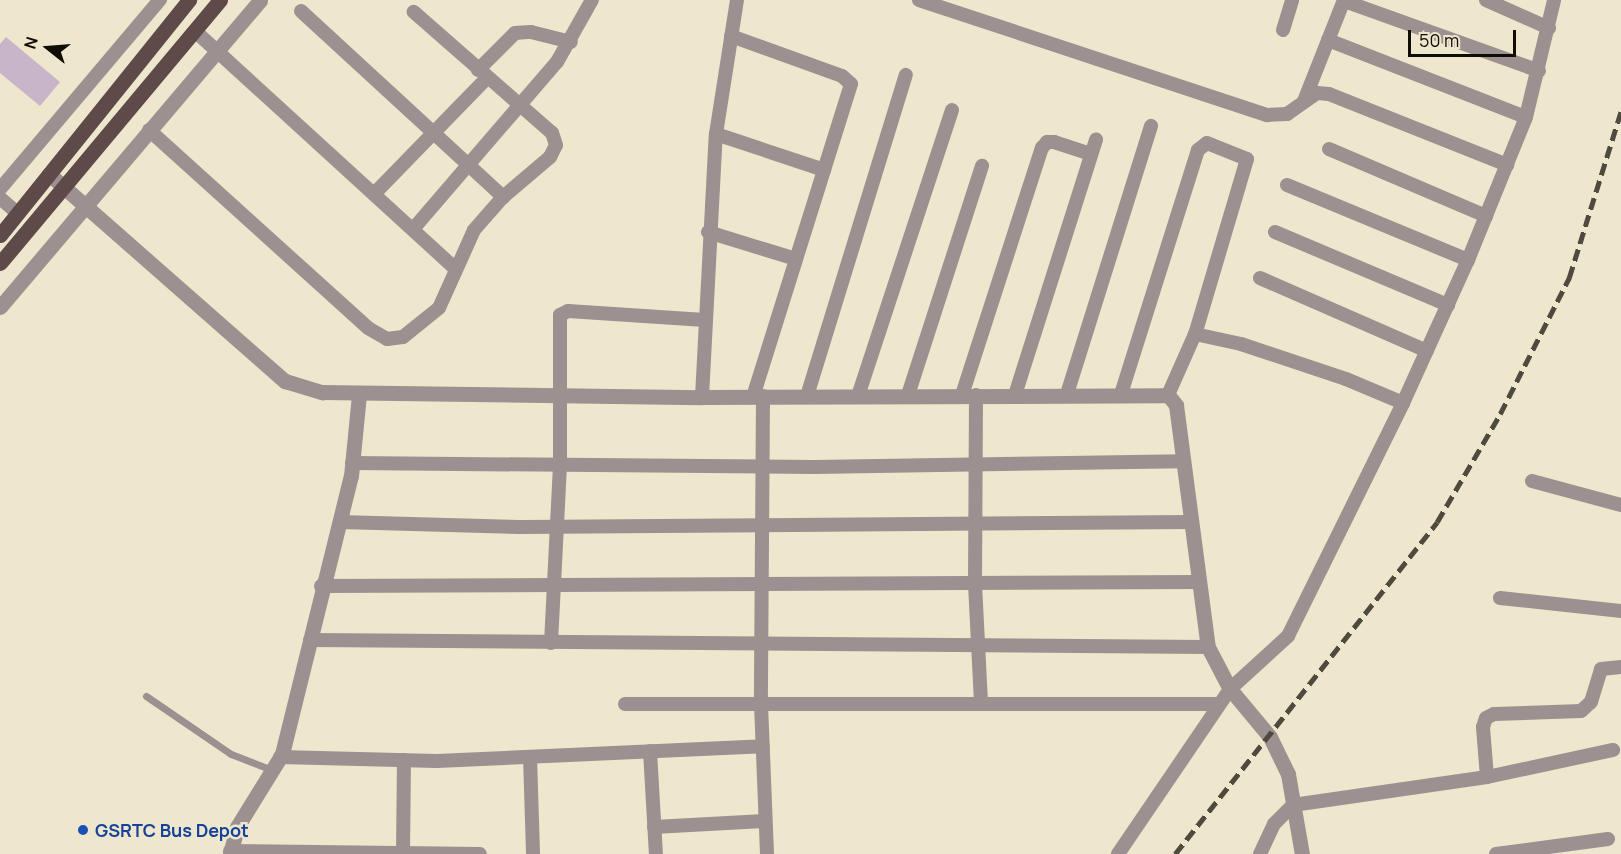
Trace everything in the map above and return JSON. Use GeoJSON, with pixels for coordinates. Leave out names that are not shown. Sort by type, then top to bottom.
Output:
{"type":"FeatureCollection","features":[{"type":"Feature","properties":{"kind":"main road"},"geometry":{"type":"LineString","coordinates":[[0,235],[189,0]]}},
{"type":"Feature","properties":{"kind":"main road"},"geometry":{"type":"LineString","coordinates":[[0,263],[220,0]]}},
{"type":"Feature","properties":{"kind":"street"},"geometry":{"type":"LineString","coordinates":[[0,189],[160,0]]}},
{"type":"Feature","properties":{"kind":"street"},"geometry":{"type":"LineString","coordinates":[[0,307],[84,205],[260,0]]}},
{"type":"Feature","properties":{"kind":"street"},"geometry":{"type":"LineString","coordinates":[[414,228],[571,42],[592,0]]}},
{"type":"Feature","properties":{"kind":"street"},"geometry":{"type":"LineString","coordinates":[[702,397],[708,232],[716,134],[737,0]]}},
{"type":"Feature","properties":{"kind":"street"},"geometry":{"type":"LineString","coordinates":[[919,0],[1267,115],[1287,114],[1317,93],[1329,94],[1507,165]]}},
{"type":"Feature","properties":{"kind":"street"},"geometry":{"type":"LineString","coordinates":[[1283,30],[1291,0]]}},
{"type":"Feature","properties":{"kind":"street"},"geometry":{"type":"LineString","coordinates":[[1486,0],[1549,28]]}},
{"type":"Feature","properties":{"kind":"street"},"geometry":{"type":"LineString","coordinates":[[1118,854],[1230,689],[1288,636],[1403,403],[1468,260],[1526,117],[1539,71],[1554,0]]}},
{"type":"Feature","properties":{"kind":"street"},"geometry":{"type":"LineString","coordinates":[[1303,103],[1344,1],[1539,71]]}},
{"type":"Feature","properties":{"kind":"street"},"geometry":{"type":"LineString","coordinates":[[301,11],[503,197]]}},
{"type":"Feature","properties":{"kind":"street"},"geometry":{"type":"LineString","coordinates":[[149,130],[377,336],[396,339],[429,319],[446,298],[466,240],[503,197],[550,157],[556,145],[552,133],[414,12]]}},
{"type":"Feature","properties":{"kind":"street"},"geometry":{"type":"LineString","coordinates":[[195,31],[414,228],[456,269]]}},
{"type":"Feature","properties":{"kind":"street"},"geometry":{"type":"LineString","coordinates":[[375,193],[434,132],[515,33],[531,32],[571,42]]}},
{"type":"Feature","properties":{"kind":"street"},"geometry":{"type":"LineString","coordinates":[[731,36],[851,82],[796,259],[758,396],[763,467],[764,584],[761,704],[767,854]]}},
{"type":"Feature","properties":{"kind":"street"},"geometry":{"type":"LineString","coordinates":[[1328,40],[1526,117]]}},
{"type":"Feature","properties":{"kind":"street"},"geometry":{"type":"LineString","coordinates":[[807,396],[906,75]]}},
{"type":"Feature","properties":{"kind":"street"},"geometry":{"type":"LineString","coordinates":[[858,396],[952,110]]}},
{"type":"Feature","properties":{"kind":"street"},"geometry":{"type":"LineString","coordinates":[[1067,394],[1151,126]]}},
{"type":"Feature","properties":{"kind":"street"},"geometry":{"type":"LineString","coordinates":[[716,134],[824,170]]}},
{"type":"Feature","properties":{"kind":"street"},"geometry":{"type":"LineString","coordinates":[[1015,394],[1096,140]]}},
{"type":"Feature","properties":{"kind":"street"},"geometry":{"type":"LineString","coordinates":[[981,704],[975,584],[977,465],[969,395],[1042,148],[1047,142],[1054,142],[1091,154]]}},
{"type":"Feature","properties":{"kind":"street"},"geometry":{"type":"LineString","coordinates":[[1121,394],[1198,150],[1204,143],[1247,159],[1195,334],[1168,395]]}},
{"type":"Feature","properties":{"kind":"street"},"geometry":{"type":"LineString","coordinates":[[1329,149],[1486,216]]}},
{"type":"Feature","properties":{"kind":"street"},"geometry":{"type":"LineString","coordinates":[[908,395],[982,166]]}},
{"type":"Feature","properties":{"kind":"street"},"geometry":{"type":"LineString","coordinates":[[49,174],[285,381],[322,392],[702,397],[1168,395]]}},
{"type":"Feature","properties":{"kind":"street"},"geometry":{"type":"LineString","coordinates":[[1287,185],[1468,260]]}},
{"type":"Feature","properties":{"kind":"street"},"geometry":{"type":"LineString","coordinates":[[0,198],[17,213]]}},
{"type":"Feature","properties":{"kind":"street"},"geometry":{"type":"LineString","coordinates":[[708,232],[796,259]]}},
{"type":"Feature","properties":{"kind":"street"},"geometry":{"type":"LineString","coordinates":[[1275,232],[1448,304]]}},
{"type":"Feature","properties":{"kind":"street"},"geometry":{"type":"LineString","coordinates":[[1260,278],[1427,351]]}},
{"type":"Feature","properties":{"kind":"street"},"geometry":{"type":"LineString","coordinates":[[551,643],[560,465],[558,395],[560,317],[563,312],[705,320]]}},
{"type":"Feature","properties":{"kind":"street"},"geometry":{"type":"LineString","coordinates":[[1195,334],[1240,344],[1325,372],[1403,403]]}},
{"type":"Feature","properties":{"kind":"street"},"geometry":{"type":"LineString","coordinates":[[359,394],[352,463],[340,522],[321,586],[310,640],[276,764],[237,827],[230,853],[480,854]]}},
{"type":"Feature","properties":{"kind":"street"},"geometry":{"type":"LineString","coordinates":[[1168,395],[1176,405],[1208,647],[1230,689],[1270,737],[1288,774],[1302,854]]}},
{"type":"Feature","properties":{"kind":"street"},"geometry":{"type":"LineString","coordinates":[[352,463],[763,467],[1183,461]]}},
{"type":"Feature","properties":{"kind":"street"},"geometry":{"type":"LineString","coordinates":[[1532,481],[1621,505]]}},
{"type":"Feature","properties":{"kind":"street"},"geometry":{"type":"LineString","coordinates":[[340,522],[558,527],[1191,522]]}},
{"type":"Feature","properties":{"kind":"street"},"geometry":{"type":"LineString","coordinates":[[321,586],[554,588],[764,584],[1199,582]]}},
{"type":"Feature","properties":{"kind":"street"},"geometry":{"type":"LineString","coordinates":[[1500,598],[1621,611]]}},
{"type":"Feature","properties":{"kind":"street"},"geometry":{"type":"LineString","coordinates":[[310,640],[977,647],[1208,647]]}},
{"type":"Feature","properties":{"kind":"street"},"geometry":{"type":"LineString","coordinates":[[1487,777],[1483,727],[1486,718],[1494,714],[1581,711],[1591,702],[1601,669],[1621,667]]}},
{"type":"Feature","properties":{"kind":"street"},"geometry":{"type":"LineString","coordinates":[[625,704],[1219,704]]}},
{"type":"Feature","properties":{"kind":"street"},"geometry":{"type":"LineString","coordinates":[[276,764],[530,757],[763,746]]}},
{"type":"Feature","properties":{"kind":"street"},"geometry":{"type":"LineString","coordinates":[[1260,854],[1274,824],[1293,805],[1487,777],[1613,750]]}},
{"type":"Feature","properties":{"kind":"street"},"geometry":{"type":"LineString","coordinates":[[650,751],[656,854]]}},
{"type":"Feature","properties":{"kind":"street"},"geometry":{"type":"LineString","coordinates":[[530,757],[533,854]]}},
{"type":"Feature","properties":{"kind":"street"},"geometry":{"type":"LineString","coordinates":[[403,854],[404,760]]}},
{"type":"Feature","properties":{"kind":"street"},"geometry":{"type":"LineString","coordinates":[[654,827],[765,821]]}},
{"type":"Feature","properties":{"kind":"street"},"geometry":{"type":"LineString","coordinates":[[1496,854],[1608,839]]}},
{"type":"Feature","properties":{"kind":"lane"},"geometry":{"type":"LineString","coordinates":[[146,696],[231,754],[276,764]]}},
{"type":"Feature","properties":{"kind":"building"},"geometry":{"type":"Polygon","coordinates":[[[6,37],[60,82],[40,106],[0,73],[0,44],[6,37]]]}},
{"type":"Feature","properties":{"kind":"railway"},"geometry":{"type":"LineString","coordinates":[[1175,854],[1437,522],[1500,414],[1569,278],[1621,111]]}},
{"type":"Feature","properties":{"kind":"place","name":"GSRTC Bus Depot"},"geometry":{"type":"Point","coordinates":[83,830]}}]}
